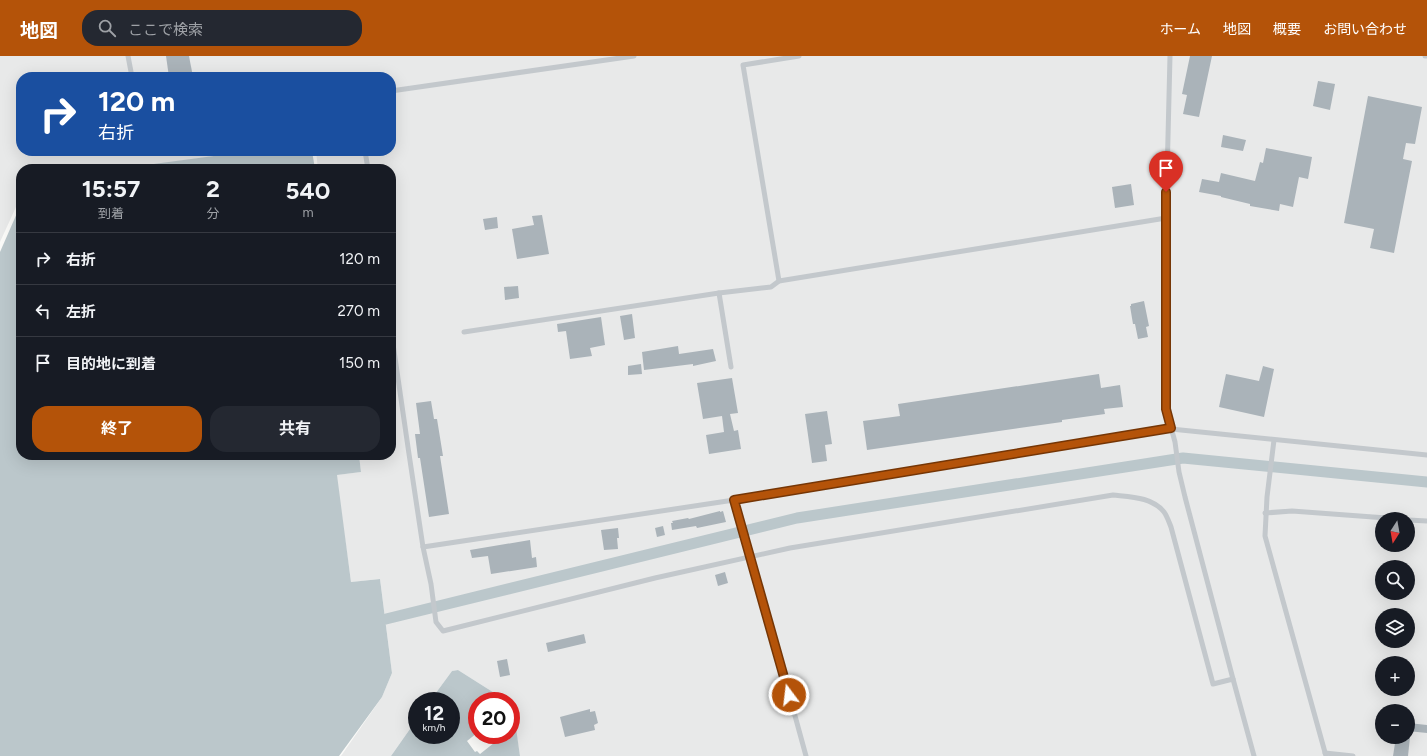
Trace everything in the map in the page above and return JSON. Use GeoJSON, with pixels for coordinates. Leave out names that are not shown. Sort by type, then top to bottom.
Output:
{"type":"FeatureCollection","features":[{"type":"Feature","properties":{"kind":"lane"},"geometry":{"type":"LineString","coordinates":[[128,56],[131,72]]}},
{"type":"Feature","properties":{"kind":"lane"},"geometry":{"type":"LineString","coordinates":[[396,90],[606,58],[634,56]]}},
{"type":"Feature","properties":{"kind":"lane"},"geometry":{"type":"LineString","coordinates":[[779,281],[743,65],[799,56]]}},
{"type":"Feature","properties":{"kind":"lane"},"geometry":{"type":"LineString","coordinates":[[1170,56],[1166,218],[1166,409],[1175,442],[1179,472],[1254,756]]}},
{"type":"Feature","properties":{"kind":"lane"},"geometry":{"type":"LineString","coordinates":[[464,332],[719,293],[771,288],[779,281],[1166,218]]}},
{"type":"Feature","properties":{"kind":"lane"},"geometry":{"type":"LineString","coordinates":[[719,293],[731,367]]}},
{"type":"Feature","properties":{"kind":"lane"},"geometry":{"type":"LineString","coordinates":[[396,364],[423,547],[431,584],[436,622],[443,631],[655,578],[790,548],[1113,495],[1138,498],[1154,503],[1165,513],[1171,527],[1213,684],[1233,679]]}},
{"type":"Feature","properties":{"kind":"lane"},"geometry":{"type":"LineString","coordinates":[[423,547],[734,501],[1171,428],[1427,455]]}},
{"type":"Feature","properties":{"kind":"lane"},"geometry":{"type":"LineString","coordinates":[[1274,440],[1267,497],[1265,536],[1325,754],[1353,756]]}},
{"type":"Feature","properties":{"kind":"lane"},"geometry":{"type":"LineString","coordinates":[[734,501],[748,546],[806,756]]}},
{"type":"Feature","properties":{"kind":"lane"},"geometry":{"type":"LineString","coordinates":[[1266,513],[1292,511],[1375,517]]}},
{"type":"Feature","properties":{"kind":"lane"},"geometry":{"type":"LineString","coordinates":[[1415,520],[1427,521]]}},
{"type":"Feature","properties":{"kind":"shaded area"},"geometry":{"type":"Polygon","coordinates":[[[0,56],[1427,56],[1427,756],[520,756],[518,744],[520,744],[520,692],[493,692],[458,670],[452,671],[437,692],[408,692],[408,732],[391,756],[341,756],[382,697],[392,673],[380,579],[351,582],[336,475],[361,472],[360,460],[396,460],[396,164],[317,164],[317,156],[396,156],[396,72],[16,72],[16,156],[216,156],[159,164],[16,164],[16,207],[0,242],[0,56]]]}},
{"type":"Feature","properties":{"kind":"shaded area"},"geometry":{"type":"Polygon","coordinates":[[[214,156],[313,156],[314,164],[154,164],[214,156]]]}},
{"type":"Feature","properties":{"kind":"shaded area"},"geometry":{"type":"Polygon","coordinates":[[[16,215],[16,460],[360,460],[361,472],[337,475],[351,582],[380,579],[392,673],[382,697],[339,756],[0,756],[0,252],[16,215]]]}},
{"type":"Feature","properties":{"kind":"shaded area"},"geometry":{"type":"Polygon","coordinates":[[[458,670],[493,692],[468,692],[468,744],[475,752],[477,751],[480,754],[493,744],[518,744],[520,756],[391,756],[408,732],[408,744],[460,744],[460,692],[437,692],[452,671],[458,670]]]}},
{"type":"Feature","properties":{"kind":"building"},"geometry":{"type":"Polygon","coordinates":[[[166,56],[189,56],[192,72],[168,72],[166,56]]]}},
{"type":"Feature","properties":{"kind":"building"},"geometry":{"type":"Polygon","coordinates":[[[1190,56],[1212,56],[1199,117],[1183,114],[1187,95],[1182,94],[1190,56]]]}},
{"type":"Feature","properties":{"kind":"building"},"geometry":{"type":"Polygon","coordinates":[[[1318,81],[1335,84],[1330,110],[1313,106],[1318,81]]]}},
{"type":"Feature","properties":{"kind":"building"},"geometry":{"type":"Polygon","coordinates":[[[1368,96],[1422,107],[1415,144],[1406,143],[1403,159],[1412,161],[1394,253],[1370,248],[1374,229],[1344,223],[1368,96]]]}},
{"type":"Feature","properties":{"kind":"building"},"geometry":{"type":"Polygon","coordinates":[[[1223,135],[1246,140],[1243,151],[1221,147],[1223,135]]]}},
{"type":"Feature","properties":{"kind":"building"},"geometry":{"type":"Polygon","coordinates":[[[1266,148],[1312,157],[1308,179],[1299,177],[1293,207],[1280,204],[1279,211],[1250,206],[1250,204],[1221,196],[1199,192],[1202,179],[1219,182],[1221,173],[1255,181],[1260,162],[1263,163],[1266,148]]]}},
{"type":"Feature","properties":{"kind":"building"},"geometry":{"type":"Polygon","coordinates":[[[1131,184],[1134,205],[1115,208],[1112,187],[1131,184]]]}},
{"type":"Feature","properties":{"kind":"building"},"geometry":{"type":"Polygon","coordinates":[[[542,215],[549,254],[517,259],[512,229],[534,225],[532,216],[542,215]]]}},
{"type":"Feature","properties":{"kind":"building"},"geometry":{"type":"Polygon","coordinates":[[[497,217],[498,228],[485,230],[483,219],[497,217]]]}},
{"type":"Feature","properties":{"kind":"building"},"geometry":{"type":"Polygon","coordinates":[[[518,286],[519,298],[505,300],[504,287],[518,286]]]}},
{"type":"Feature","properties":{"kind":"building"},"geometry":{"type":"Polygon","coordinates":[[[1144,301],[1149,326],[1146,327],[1148,337],[1138,339],[1135,324],[1133,324],[1130,306],[1131,304],[1144,301]]]}},
{"type":"Feature","properties":{"kind":"building"},"geometry":{"type":"Polygon","coordinates":[[[632,314],[635,338],[624,340],[620,316],[632,314]]]}},
{"type":"Feature","properties":{"kind":"building"},"geometry":{"type":"Polygon","coordinates":[[[601,317],[605,345],[590,348],[592,356],[570,359],[566,331],[558,332],[557,324],[601,317]]]}},
{"type":"Feature","properties":{"kind":"building"},"geometry":{"type":"Polygon","coordinates":[[[678,346],[679,354],[713,349],[716,361],[693,366],[693,364],[644,370],[642,352],[678,346]]]}},
{"type":"Feature","properties":{"kind":"building"},"geometry":{"type":"Polygon","coordinates":[[[641,364],[642,374],[628,375],[628,366],[641,364]]]}},
{"type":"Feature","properties":{"kind":"building"},"geometry":{"type":"Polygon","coordinates":[[[1263,366],[1274,369],[1264,417],[1219,407],[1226,374],[1259,381],[1263,366]]]}},
{"type":"Feature","properties":{"kind":"building"},"geometry":{"type":"Polygon","coordinates":[[[1099,374],[1101,388],[1120,385],[1123,407],[1104,409],[1105,414],[1062,420],[1062,422],[867,450],[863,421],[900,416],[898,404],[1099,374]]]}},
{"type":"Feature","properties":{"kind":"building"},"geometry":{"type":"Polygon","coordinates":[[[732,378],[738,413],[730,414],[734,431],[738,430],[741,449],[709,454],[706,435],[724,432],[722,416],[703,419],[697,383],[732,378]]]}},
{"type":"Feature","properties":{"kind":"building"},"geometry":{"type":"Polygon","coordinates":[[[431,401],[434,419],[437,419],[443,456],[440,456],[449,514],[429,517],[415,434],[420,434],[416,403],[431,401]]]}},
{"type":"Feature","properties":{"kind":"building"},"geometry":{"type":"Polygon","coordinates":[[[827,411],[832,444],[825,445],[827,461],[812,463],[805,414],[827,411]]]}},
{"type":"Feature","properties":{"kind":"building"},"geometry":{"type":"Polygon","coordinates":[[[723,511],[726,522],[697,528],[696,526],[672,530],[672,521],[689,519],[723,511]]]}},
{"type":"Feature","properties":{"kind":"building"},"geometry":{"type":"Polygon","coordinates":[[[663,526],[665,535],[657,537],[655,528],[663,526]]]}},
{"type":"Feature","properties":{"kind":"building"},"geometry":{"type":"Polygon","coordinates":[[[618,528],[618,549],[604,550],[601,530],[618,528]]]}},
{"type":"Feature","properties":{"kind":"building"},"geometry":{"type":"Polygon","coordinates":[[[530,540],[532,558],[536,557],[537,567],[491,574],[488,556],[472,558],[470,550],[530,540]]]}},
{"type":"Feature","properties":{"kind":"building"},"geometry":{"type":"Polygon","coordinates":[[[725,572],[728,583],[718,586],[715,575],[725,572]]]}},
{"type":"Feature","properties":{"kind":"building"},"geometry":{"type":"Polygon","coordinates":[[[584,634],[586,643],[548,652],[546,643],[584,634]]]}},
{"type":"Feature","properties":{"kind":"building"},"geometry":{"type":"Polygon","coordinates":[[[507,659],[510,675],[500,677],[497,661],[507,659]]]}},
{"type":"Feature","properties":{"kind":"building"},"geometry":{"type":"Polygon","coordinates":[[[590,709],[590,712],[595,711],[598,723],[594,725],[595,730],[565,737],[560,717],[590,709]]]}},
{"type":"Feature","properties":{"kind":"building"},"geometry":{"type":"Polygon","coordinates":[[[1415,724],[1427,725],[1427,733],[1415,732],[1415,724]]]}},
{"type":"Feature","properties":{"kind":"building"},"geometry":{"type":"Polygon","coordinates":[[[1395,744],[1409,744],[1408,756],[1393,756],[1395,744]]]}},
{"type":"Feature","properties":{"kind":"waterway"},"geometry":{"type":"LineString","coordinates":[[386,619],[797,518],[1183,458],[1427,482]]}},
{"type":"Feature","properties":{"kind":"route"},"geometry":{"type":"LineString","coordinates":[[789,695],[734,500],[1171,428],[1166,409],[1166,192]]}}]}
